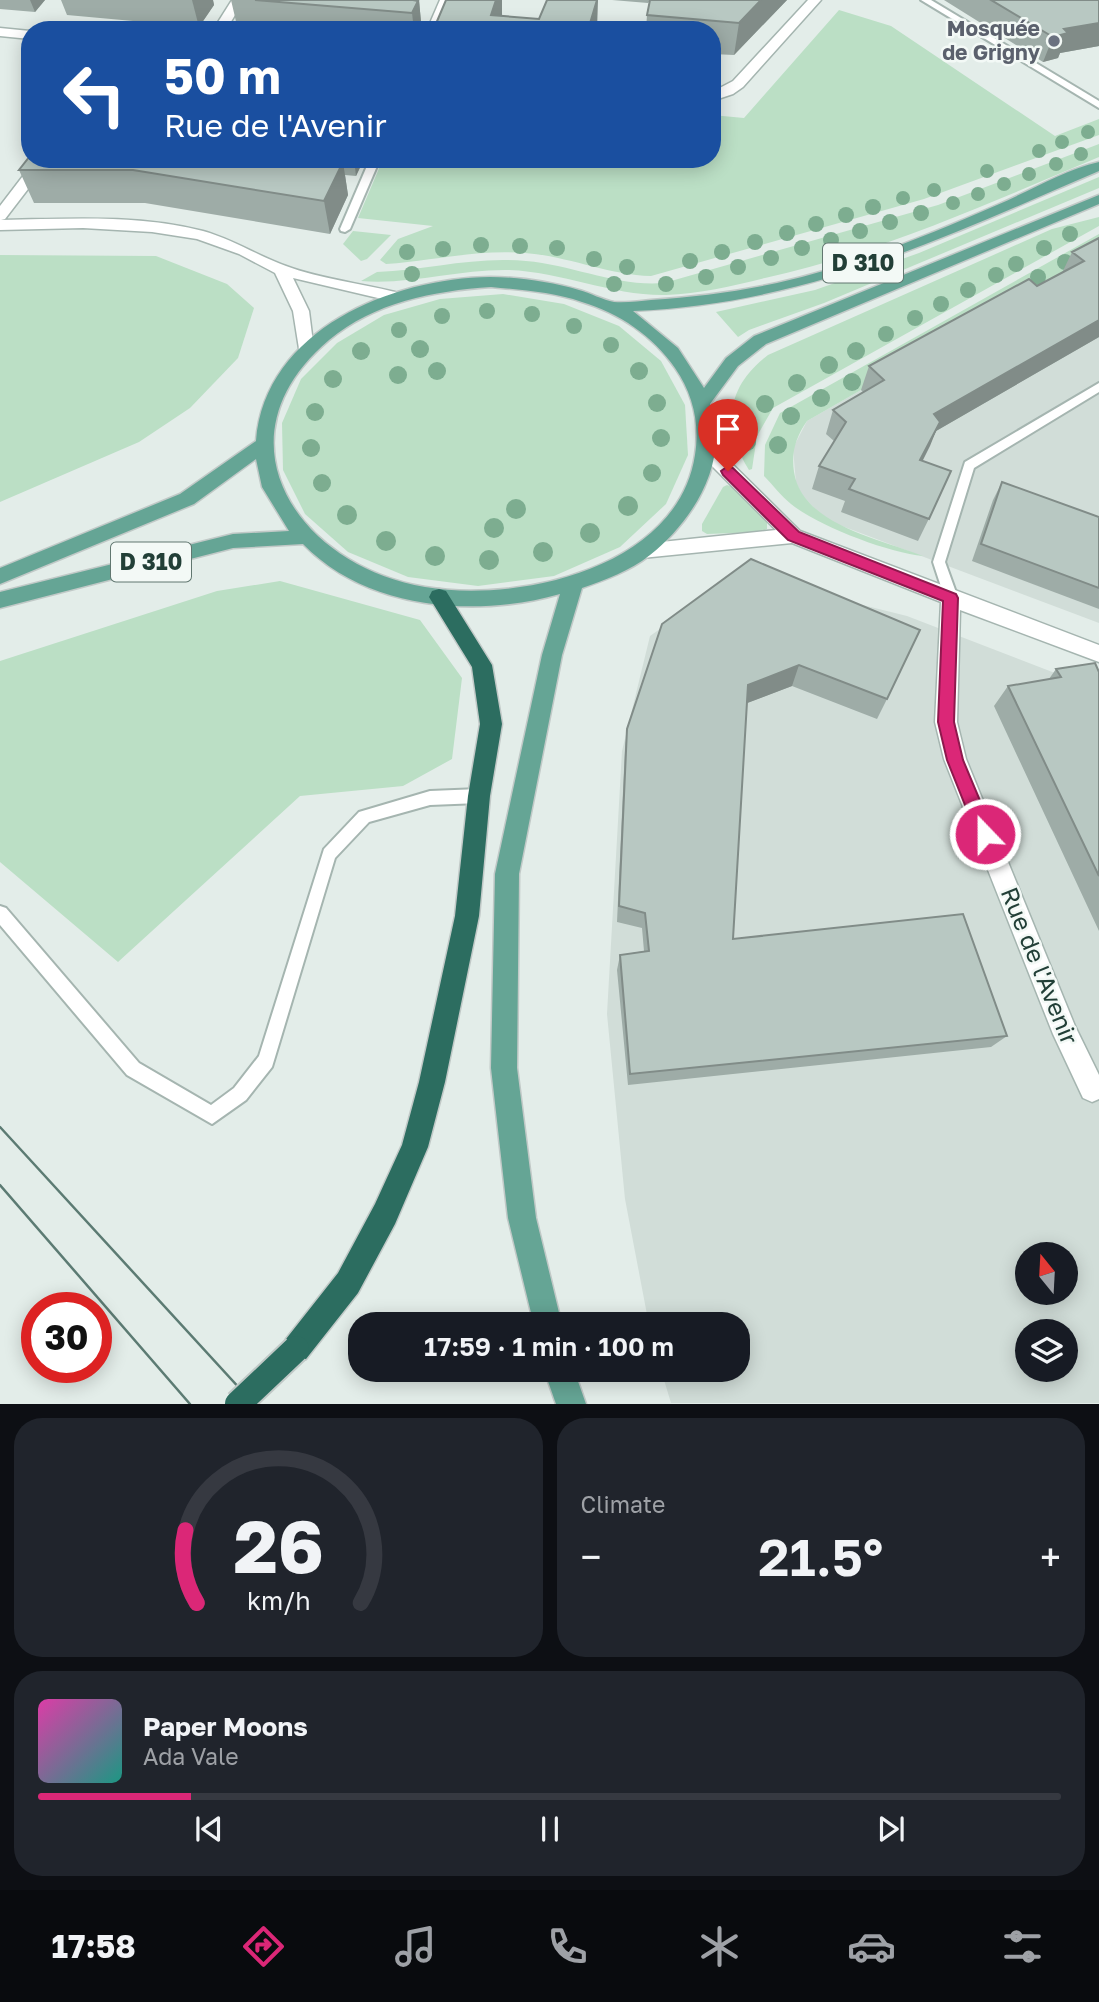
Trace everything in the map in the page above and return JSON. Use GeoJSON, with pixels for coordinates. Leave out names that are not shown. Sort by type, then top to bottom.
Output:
{"type":"FeatureCollection","features":[{"type":"Feature","properties":{"kind":"highway"},"geometry":{"type":"LineString","coordinates":[[239,1404],[296,1349],[348,1283],[385,1214],[415,1147],[432,1082],[467,916],[479,796],[491,724],[482,665],[439,597]]}},
{"type":"Feature","properties":{"kind":"main road","name":"D 310"},"geometry":{"type":"LineString","coordinates":[[613,307],[678,305],[755,292],[830,274],[893,253],[1099,166]]}},
{"type":"Feature","properties":{"kind":"main road","name":"D 310"},"geometry":{"type":"LineString","coordinates":[[703,401],[732,362],[760,340],[1099,200]]}},
{"type":"Feature","properties":{"kind":"main road"},"geometry":{"type":"LineString","coordinates":[[491,282],[538,285],[577,294],[613,307],[644,326],[670,348],[691,374],[703,401],[707,426],[707,450],[699,479],[683,508],[642,551],[573,584],[517,596],[439,597],[387,584],[356,572],[328,556],[304,537],[286,516],[273,493],[265,469],[262,446],[267,418],[275,394],[288,372],[306,351],[329,331],[357,314],[395,298],[447,285],[491,282]]}},
{"type":"Feature","properties":{"kind":"main road","name":"D 310"},"geometry":{"type":"LineString","coordinates":[[0,576],[187,499],[262,446]]}},
{"type":"Feature","properties":{"kind":"main road","name":"D 310"},"geometry":{"type":"LineString","coordinates":[[0,600],[233,541],[304,537]]}},
{"type":"Feature","properties":{"kind":"main road"},"geometry":{"type":"LineString","coordinates":[[545,1312],[522,1217],[504,1068],[507,874],[552,655],[573,584]]}},
{"type":"Feature","properties":{"kind":"main road"},"geometry":{"type":"LineString","coordinates":[[564,1382],[572,1404]]}},
{"type":"Feature","properties":{"kind":"street"},"geometry":{"type":"LineString","coordinates":[[225,21],[238,0]]}},
{"type":"Feature","properties":{"kind":"street"},"geometry":{"type":"LineString","coordinates":[[437,21],[446,0]]}},
{"type":"Feature","properties":{"kind":"street"},"geometry":{"type":"LineString","coordinates":[[721,94],[738,84],[815,0]]}},
{"type":"Feature","properties":{"kind":"street"},"geometry":{"type":"LineString","coordinates":[[0,32],[21,34]]}},
{"type":"Feature","properties":{"kind":"street"},"geometry":{"type":"LineString","coordinates":[[0,216],[37,168]]}},
{"type":"Feature","properties":{"kind":"street"},"geometry":{"type":"LineString","coordinates":[[0,225],[82,223],[152,227],[200,235],[244,251],[281,270],[395,298]]}},
{"type":"Feature","properties":{"kind":"street"},"geometry":{"type":"LineString","coordinates":[[281,270],[302,311],[306,351]]}},
{"type":"Feature","properties":{"kind":"street"},"geometry":{"type":"LineString","coordinates":[[707,450],[793,536],[1099,654]]}},
{"type":"Feature","properties":{"kind":"street"},"geometry":{"type":"LineString","coordinates":[[642,551],[793,536]]}},
{"type":"Feature","properties":{"kind":"street","name":"Rue de l'Avenir"},"geometry":{"type":"LineString","coordinates":[[951,598],[946,722],[955,760],[1066,1034],[1092,1089]]}},
{"type":"Feature","properties":{"kind":"lane"},"geometry":{"type":"LineString","coordinates":[[925,0],[1099,105]]}},
{"type":"Feature","properties":{"kind":"lane"},"geometry":{"type":"LineString","coordinates":[[345,229],[371,168]]}},
{"type":"Feature","properties":{"kind":"lane"},"geometry":{"type":"LineString","coordinates":[[951,598],[939,562],[969,464],[1099,387]]}},
{"type":"Feature","properties":{"kind":"lane"},"geometry":{"type":"LineString","coordinates":[[0,913],[133,1069],[212,1115],[240,1094],[265,1061],[329,854],[364,817],[430,798],[479,796]]}},
{"type":"Feature","properties":{"kind":"shaded area"},"geometry":{"type":"Polygon","coordinates":[[[1099,256],[1099,623],[834,523],[817,511],[802,495],[796,483],[793,448],[807,421],[1099,256]]]}},
{"type":"Feature","properties":{"kind":"shaded area"},"geometry":{"type":"Polygon","coordinates":[[[738,574],[907,616],[1099,690],[1099,1403],[671,1403],[665,1382],[750,1382],[750,1312],[647,1312],[625,1199],[607,1014],[622,751],[650,636],[738,574]]]}},
{"type":"Feature","properties":{"kind":"green space"},"geometry":{"type":"Polygon","coordinates":[[[839,10],[891,26],[1055,136],[1099,119],[1099,135],[924,199],[651,276],[541,255],[507,252],[386,264],[380,260],[398,239],[433,226],[358,218],[379,168],[721,168],[721,116],[744,118],[839,10]]]}},
{"type":"Feature","properties":{"kind":"green space"},"geometry":{"type":"Polygon","coordinates":[[[1099,144],[1099,157],[935,225],[851,255],[716,289],[666,295],[646,294],[509,270],[398,281],[361,281],[377,272],[507,260],[543,263],[629,282],[664,283],[938,205],[1099,144]]]}},
{"type":"Feature","properties":{"kind":"green space"},"geometry":{"type":"Polygon","coordinates":[[[1099,177],[1099,188],[824,303],[749,330],[738,337],[716,312],[815,290],[919,253],[1099,177]]]}},
{"type":"Feature","properties":{"kind":"green space"},"geometry":{"type":"Polygon","coordinates":[[[1099,217],[1099,226],[773,408],[757,436],[752,469],[749,470],[734,438],[733,408],[744,380],[768,355],[1052,229],[1099,217]]]}},
{"type":"Feature","properties":{"kind":"green space"},"geometry":{"type":"Polygon","coordinates":[[[353,231],[391,235],[367,259],[361,261],[343,244],[353,231]]]}},
{"type":"Feature","properties":{"kind":"green space"},"geometry":{"type":"Polygon","coordinates":[[[1099,234],[1099,256],[807,421],[800,433],[794,451],[794,472],[800,490],[812,505],[846,528],[923,556],[873,544],[818,521],[791,504],[764,476],[765,445],[780,413],[1099,234]]]}},
{"type":"Feature","properties":{"kind":"green space"},"geometry":{"type":"Polygon","coordinates":[[[0,255],[156,256],[227,284],[254,308],[238,358],[190,408],[139,442],[0,502],[0,255]]]}},
{"type":"Feature","properties":{"kind":"green space"},"geometry":{"type":"Polygon","coordinates":[[[503,294],[564,304],[619,326],[661,361],[685,405],[688,455],[666,504],[620,547],[554,576],[478,586],[408,577],[348,552],[305,514],[283,470],[282,423],[301,379],[337,343],[384,315],[440,299],[503,294]]]}},
{"type":"Feature","properties":{"kind":"green space"},"geometry":{"type":"Polygon","coordinates":[[[723,487],[733,487],[767,522],[767,529],[760,532],[707,534],[702,531],[702,524],[723,487]]]}},
{"type":"Feature","properties":{"kind":"green space"},"geometry":{"type":"Polygon","coordinates":[[[280,581],[420,620],[462,678],[452,759],[403,786],[300,796],[118,962],[0,862],[0,661],[217,591],[280,581]]]}},
{"type":"Feature","properties":{"kind":"building"},"geometry":{"type":"Polygon","coordinates":[[[255,0],[413,0],[418,1],[412,13],[255,0]]]}},
{"type":"Feature","properties":{"kind":"building"},"geometry":{"type":"Polygon","coordinates":[[[446,0],[496,0],[491,15],[539,19],[547,0],[597,0],[591,21],[437,21],[446,0]]]}},
{"type":"Feature","properties":{"kind":"building"},"geometry":{"type":"Polygon","coordinates":[[[650,0],[761,0],[739,23],[647,15],[650,0]]]}},
{"type":"Feature","properties":{"kind":"building"},"geometry":{"type":"Polygon","coordinates":[[[991,0],[1099,0],[1099,23],[1064,29],[1068,33],[1053,37],[991,0]]]}},
{"type":"Feature","properties":{"kind":"building"},"geometry":{"type":"Polygon","coordinates":[[[21,167],[340,168],[324,201],[133,170],[19,170],[21,167]]]}},
{"type":"Feature","properties":{"kind":"building"},"geometry":{"type":"Polygon","coordinates":[[[1099,238],[1099,320],[934,414],[940,422],[920,460],[951,471],[929,519],[849,489],[855,479],[819,466],[846,422],[833,410],[884,380],[869,366],[1029,279],[1037,286],[1084,261],[1072,252],[1099,238]]]}},
{"type":"Feature","properties":{"kind":"building"},"geometry":{"type":"Polygon","coordinates":[[[1002,482],[1099,517],[1099,588],[981,544],[1002,482]]]}},
{"type":"Feature","properties":{"kind":"building"},"geometry":{"type":"Polygon","coordinates":[[[751,559],[920,630],[887,699],[799,665],[748,685],[733,939],[963,914],[1007,1036],[630,1074],[620,955],[649,951],[645,913],[619,906],[627,729],[662,624],[751,559]]]}},
{"type":"Feature","properties":{"kind":"building"},"geometry":{"type":"Polygon","coordinates":[[[1095,663],[1099,672],[1099,876],[1008,686],[1061,677],[1056,669],[1095,663]]]}},
{"type":"Feature","properties":{"kind":"tram line"},"geometry":{"type":"LineString","coordinates":[[0,1127],[254,1404]]}},
{"type":"Feature","properties":{"kind":"tram line"},"geometry":{"type":"LineString","coordinates":[[0,1185],[190,1404]]}},
{"type":"Feature","properties":{"kind":"place","name":"Mosquée de Grigny"},"geometry":{"type":"Point","coordinates":[1054,41]}},
{"type":"Feature","properties":{"kind":"route"},"geometry":{"type":"LineString","coordinates":[[728,471],[793,536],[951,598],[945,687],[946,722],[955,760],[985,834]]}}]}
